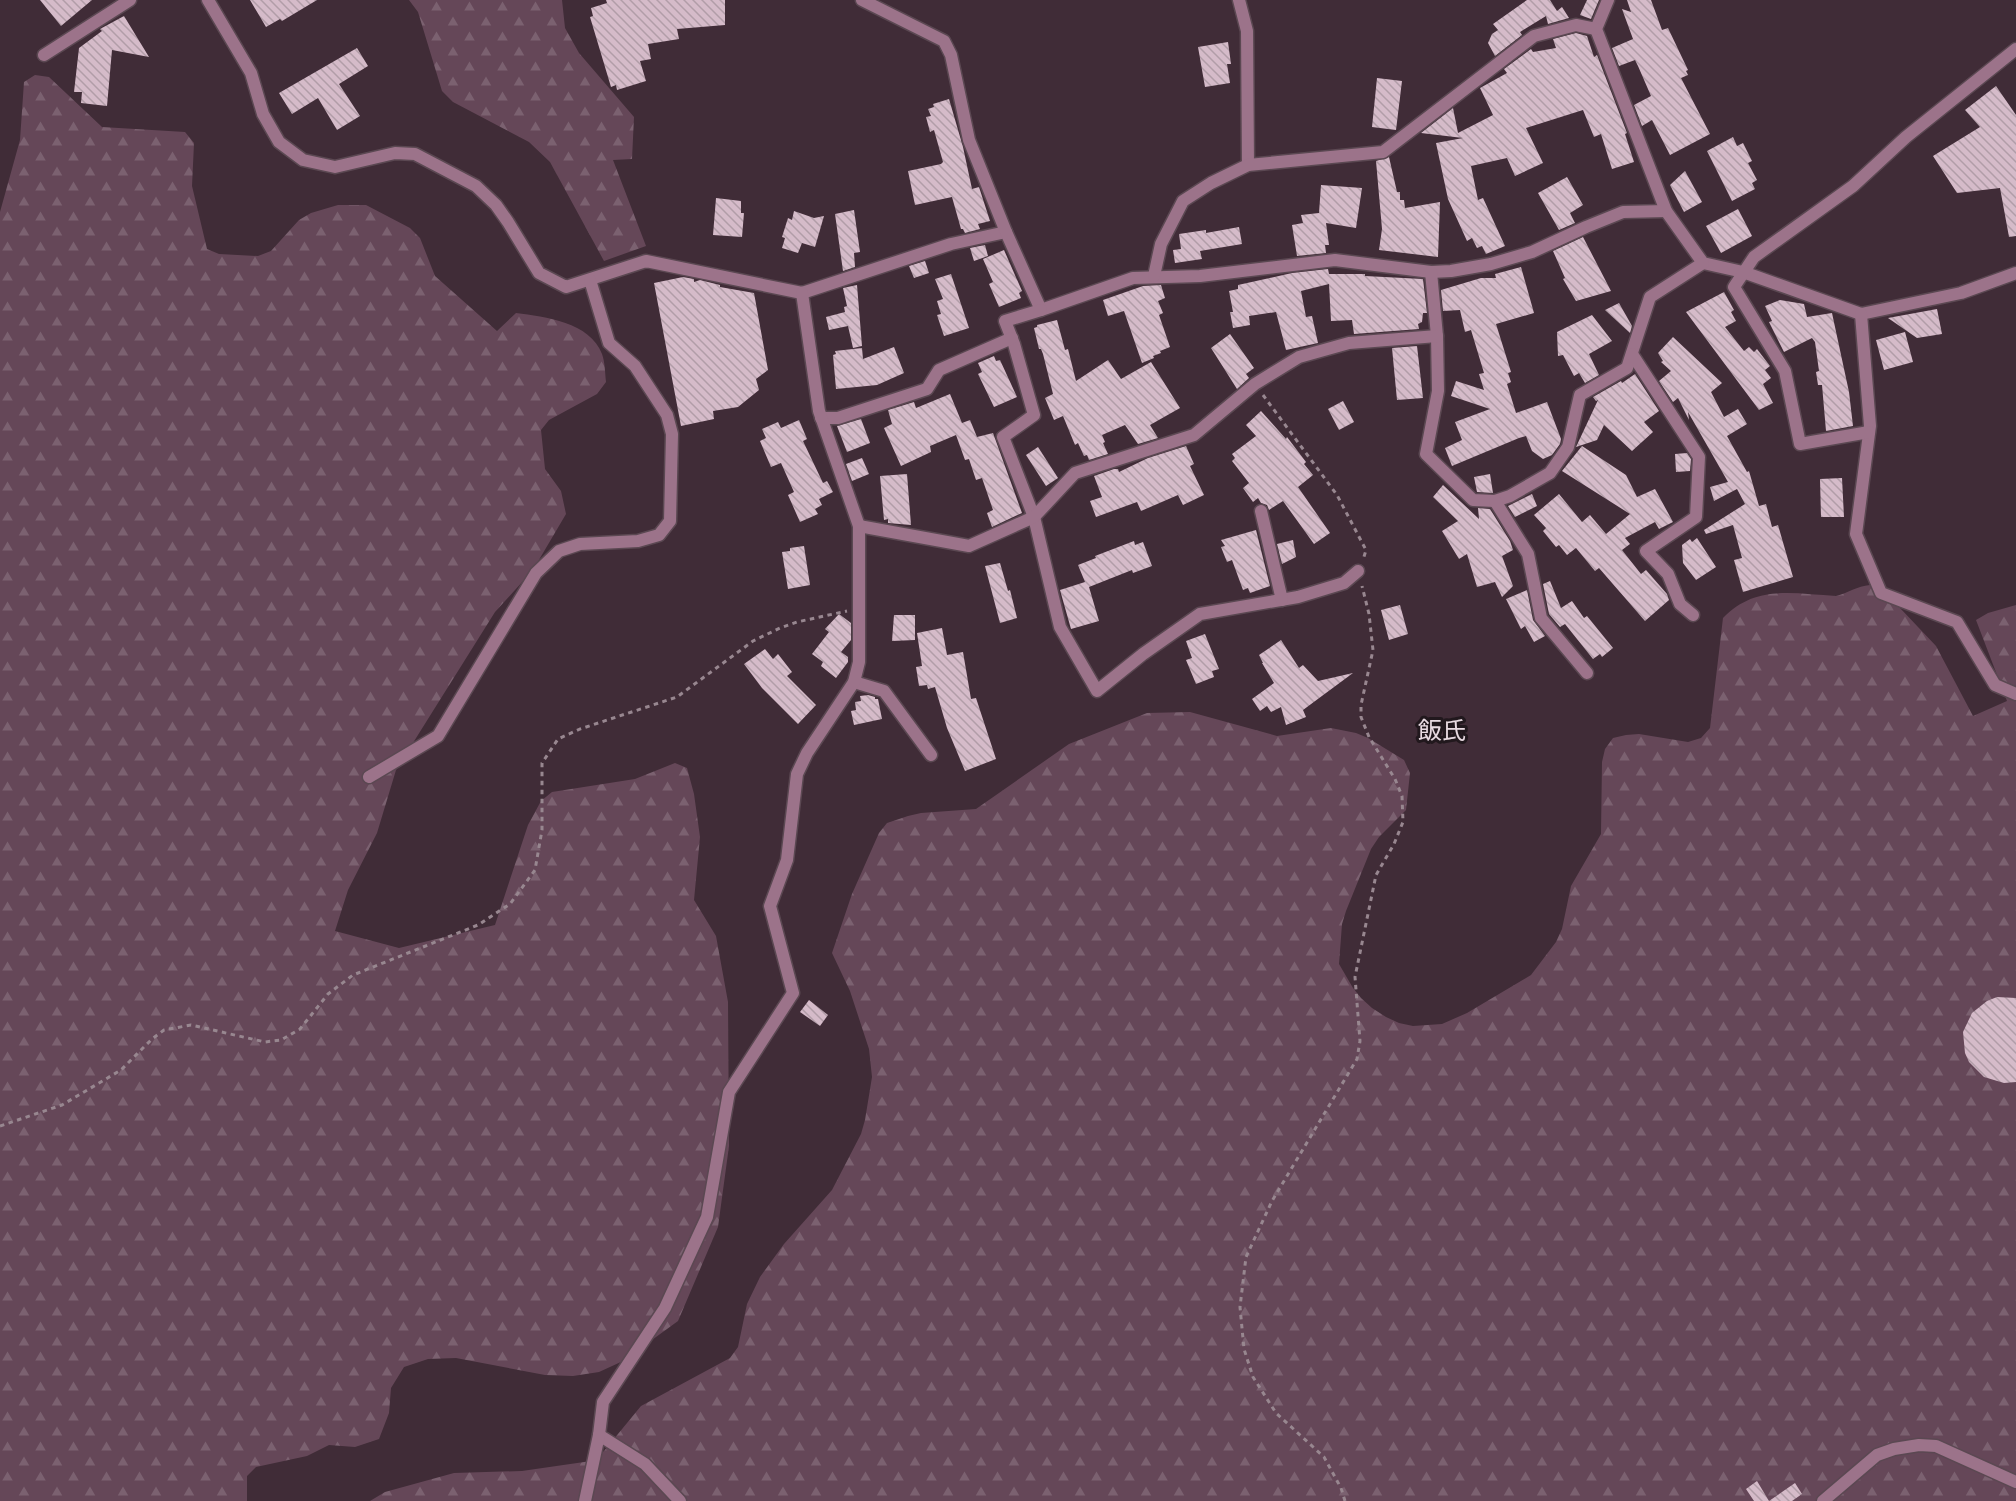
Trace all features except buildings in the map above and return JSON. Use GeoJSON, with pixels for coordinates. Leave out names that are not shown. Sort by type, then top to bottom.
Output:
{"type":"FeatureCollection","features":[{"type":"Feature","properties":{"kind":"street"},"geometry":{"type":"LineString","coordinates":[[44,55],[130,0]]}},
{"type":"Feature","properties":{"kind":"street"},"geometry":{"type":"LineString","coordinates":[[208,0],[251,73],[263,114],[279,142],[303,160],[335,167],[395,153],[415,154],[476,186],[496,205],[539,273],[566,287],[646,261],[802,293],[951,244],[1006,232]]}},
{"type":"Feature","properties":{"kind":"street"},"geometry":{"type":"LineString","coordinates":[[862,0],[944,41],[951,55],[969,140],[1006,232],[1041,310]]}},
{"type":"Feature","properties":{"kind":"street"},"geometry":{"type":"LineString","coordinates":[[1239,0],[1248,31],[1248,165]]}},
{"type":"Feature","properties":{"kind":"street"},"geometry":{"type":"LineString","coordinates":[[1608,0],[1596,29],[1666,211],[1703,263],[1743,272],[1861,314],[1961,293],[2016,273]]}},
{"type":"Feature","properties":{"kind":"street"},"geometry":{"type":"LineString","coordinates":[[1154,276],[1161,244],[1183,201],[1211,183],[1248,165],[1383,152],[1534,36],[1576,25],[1596,29]]}},
{"type":"Feature","properties":{"kind":"street"},"geometry":{"type":"LineString","coordinates":[[1869,432],[1800,444],[1785,371],[1734,287],[1754,257],[1853,186],[1906,137],[2016,49]]}},
{"type":"Feature","properties":{"kind":"street"},"geometry":{"type":"LineString","coordinates":[[1358,571],[1344,582],[1298,597],[1200,614],[1143,654],[1097,691],[1060,627],[1034,517],[1003,437],[1034,415],[1005,321],[1133,278],[1200,276],[1335,260],[1431,272],[1451,271],[1481,266],[1532,252],[1586,226],[1623,212],[1666,211]]}},
{"type":"Feature","properties":{"kind":"street"},"geometry":{"type":"LineString","coordinates":[[1431,272],[1437,336],[1438,391],[1426,454],[1473,500],[1495,501],[1510,496],[1550,473],[1568,447],[1580,395],[1627,368],[1650,297],[1703,263]]}},
{"type":"Feature","properties":{"kind":"street"},"geometry":{"type":"LineString","coordinates":[[369,777],[438,736],[536,573],[559,551],[580,544],[638,541],[659,535],[670,521],[672,435],[667,415],[635,366],[609,343],[590,280]]}},
{"type":"Feature","properties":{"kind":"street"},"geometry":{"type":"LineString","coordinates":[[585,1501],[599,1435],[603,1402],[665,1308],[706,1216],[729,1092],[793,993],[770,906],[787,860],[797,774],[807,753],[854,682],[860,662],[859,526],[819,411],[802,293]]}},
{"type":"Feature","properties":{"kind":"street"},"geometry":{"type":"LineString","coordinates":[[1861,314],[1869,432],[1856,534],[1881,593],[1957,622],[1995,685],[2016,694]]}},
{"type":"Feature","properties":{"kind":"street"},"geometry":{"type":"LineString","coordinates":[[859,526],[969,546],[1034,517],[1076,473],[1194,435],[1255,384],[1299,357],[1349,343],[1437,336]]}},
{"type":"Feature","properties":{"kind":"street"},"geometry":{"type":"LineString","coordinates":[[821,418],[838,418],[927,389],[939,370],[1012,338]]}},
{"type":"Feature","properties":{"kind":"street"},"geometry":{"type":"LineString","coordinates":[[1632,354],[1699,457],[1696,517],[1646,551],[1668,574],[1680,604],[1693,615]]}},
{"type":"Feature","properties":{"kind":"street"},"geometry":{"type":"LineString","coordinates":[[1495,501],[1528,554],[1540,618],[1587,674]]}},
{"type":"Feature","properties":{"kind":"street"},"geometry":{"type":"LineString","coordinates":[[1261,511],[1282,600]]}},
{"type":"Feature","properties":{"kind":"street"},"geometry":{"type":"LineString","coordinates":[[854,682],[884,691],[931,755]]}},
{"type":"Feature","properties":{"kind":"street"},"geometry":{"type":"LineString","coordinates":[[599,1435],[645,1464],[680,1501]]}},
{"type":"Feature","properties":{"kind":"street"},"geometry":{"type":"LineString","coordinates":[[1823,1501],[1877,1455],[1894,1449],[1919,1445],[1936,1446],[2016,1482]]}},
{"type":"Feature","properties":{"kind":"path"},"geometry":{"type":"LineString","coordinates":[[1255,384],[1337,495],[1366,550],[1358,571],[1369,614],[1373,650],[1361,705],[1361,717],[1369,737],[1395,779],[1402,796],[1403,822],[1394,844],[1376,875],[1354,977],[1360,1041],[1357,1059],[1272,1201],[1246,1257],[1240,1307],[1244,1348],[1253,1377],[1276,1413],[1324,1457],[1341,1488],[1345,1501]]}},
{"type":"Feature","properties":{"kind":"path"},"geometry":{"type":"LineString","coordinates":[[0,1126],[62,1105],[121,1070],[164,1030],[191,1026],[265,1042],[281,1040],[300,1029],[328,994],[353,975],[478,925],[510,904],[535,870],[542,830],[542,764],[558,740],[580,729],[677,697],[753,641],[780,628],[860,608]]}},
{"type":"Feature","properties":{"kind":"green space"},"geometry":{"type":"Polygon","coordinates":[[[409,0],[562,0],[565,28],[579,53],[634,117],[632,159],[613,160],[646,246],[604,261],[550,162],[529,142],[453,102],[442,91],[418,12],[409,0]]]}},
{"type":"Feature","properties":{"kind":"green space"},"geometry":{"type":"Polygon","coordinates":[[[35,75],[49,77],[102,127],[185,132],[194,143],[192,186],[207,249],[219,254],[258,256],[271,251],[299,220],[311,213],[338,205],[366,205],[410,228],[420,238],[435,276],[497,331],[516,313],[565,323],[588,335],[596,343],[603,357],[606,382],[597,394],[549,420],[541,430],[545,469],[561,491],[566,514],[533,570],[495,612],[396,770],[377,833],[348,890],[335,931],[399,948],[495,925],[528,825],[541,801],[552,792],[635,779],[675,763],[687,768],[694,794],[700,837],[694,900],[716,936],[728,1002],[729,1146],[718,1227],[678,1321],[623,1361],[599,1372],[573,1376],[545,1375],[456,1358],[428,1359],[404,1367],[391,1388],[389,1413],[379,1439],[355,1447],[329,1445],[307,1456],[256,1467],[247,1476],[247,1501],[0,1501],[0,212],[20,140],[24,82],[35,75]]]}},
{"type":"Feature","properties":{"kind":"green space"},"geometry":{"type":"Polygon","coordinates":[[[1870,585],[1882,589],[1936,646],[1973,716],[2007,701],[1976,620],[1988,613],[2016,605],[2016,1501],[370,1501],[385,1492],[454,1473],[522,1471],[591,1461],[604,1451],[641,1406],[730,1358],[738,1347],[747,1304],[760,1277],[784,1244],[832,1190],[861,1134],[872,1077],[869,1049],[850,991],[832,953],[852,894],[879,833],[887,823],[921,813],[976,809],[1069,744],[1147,713],[1190,712],[1277,736],[1331,728],[1356,733],[1404,760],[1410,773],[1406,810],[1379,837],[1371,849],[1346,911],[1342,924],[1339,964],[1361,998],[1386,1017],[1413,1026],[1442,1024],[1467,1013],[1531,975],[1556,942],[1562,929],[1571,886],[1601,834],[1602,762],[1605,749],[1613,738],[1639,734],[1688,742],[1701,738],[1710,728],[1723,618],[1736,607],[1762,596],[1790,593],[1836,596],[1870,585]]]}},
{"type":"Feature","properties":{"kind":"district","name":"飯氏"},"geometry":{"type":"Point","coordinates":[1442,730]}}]}
